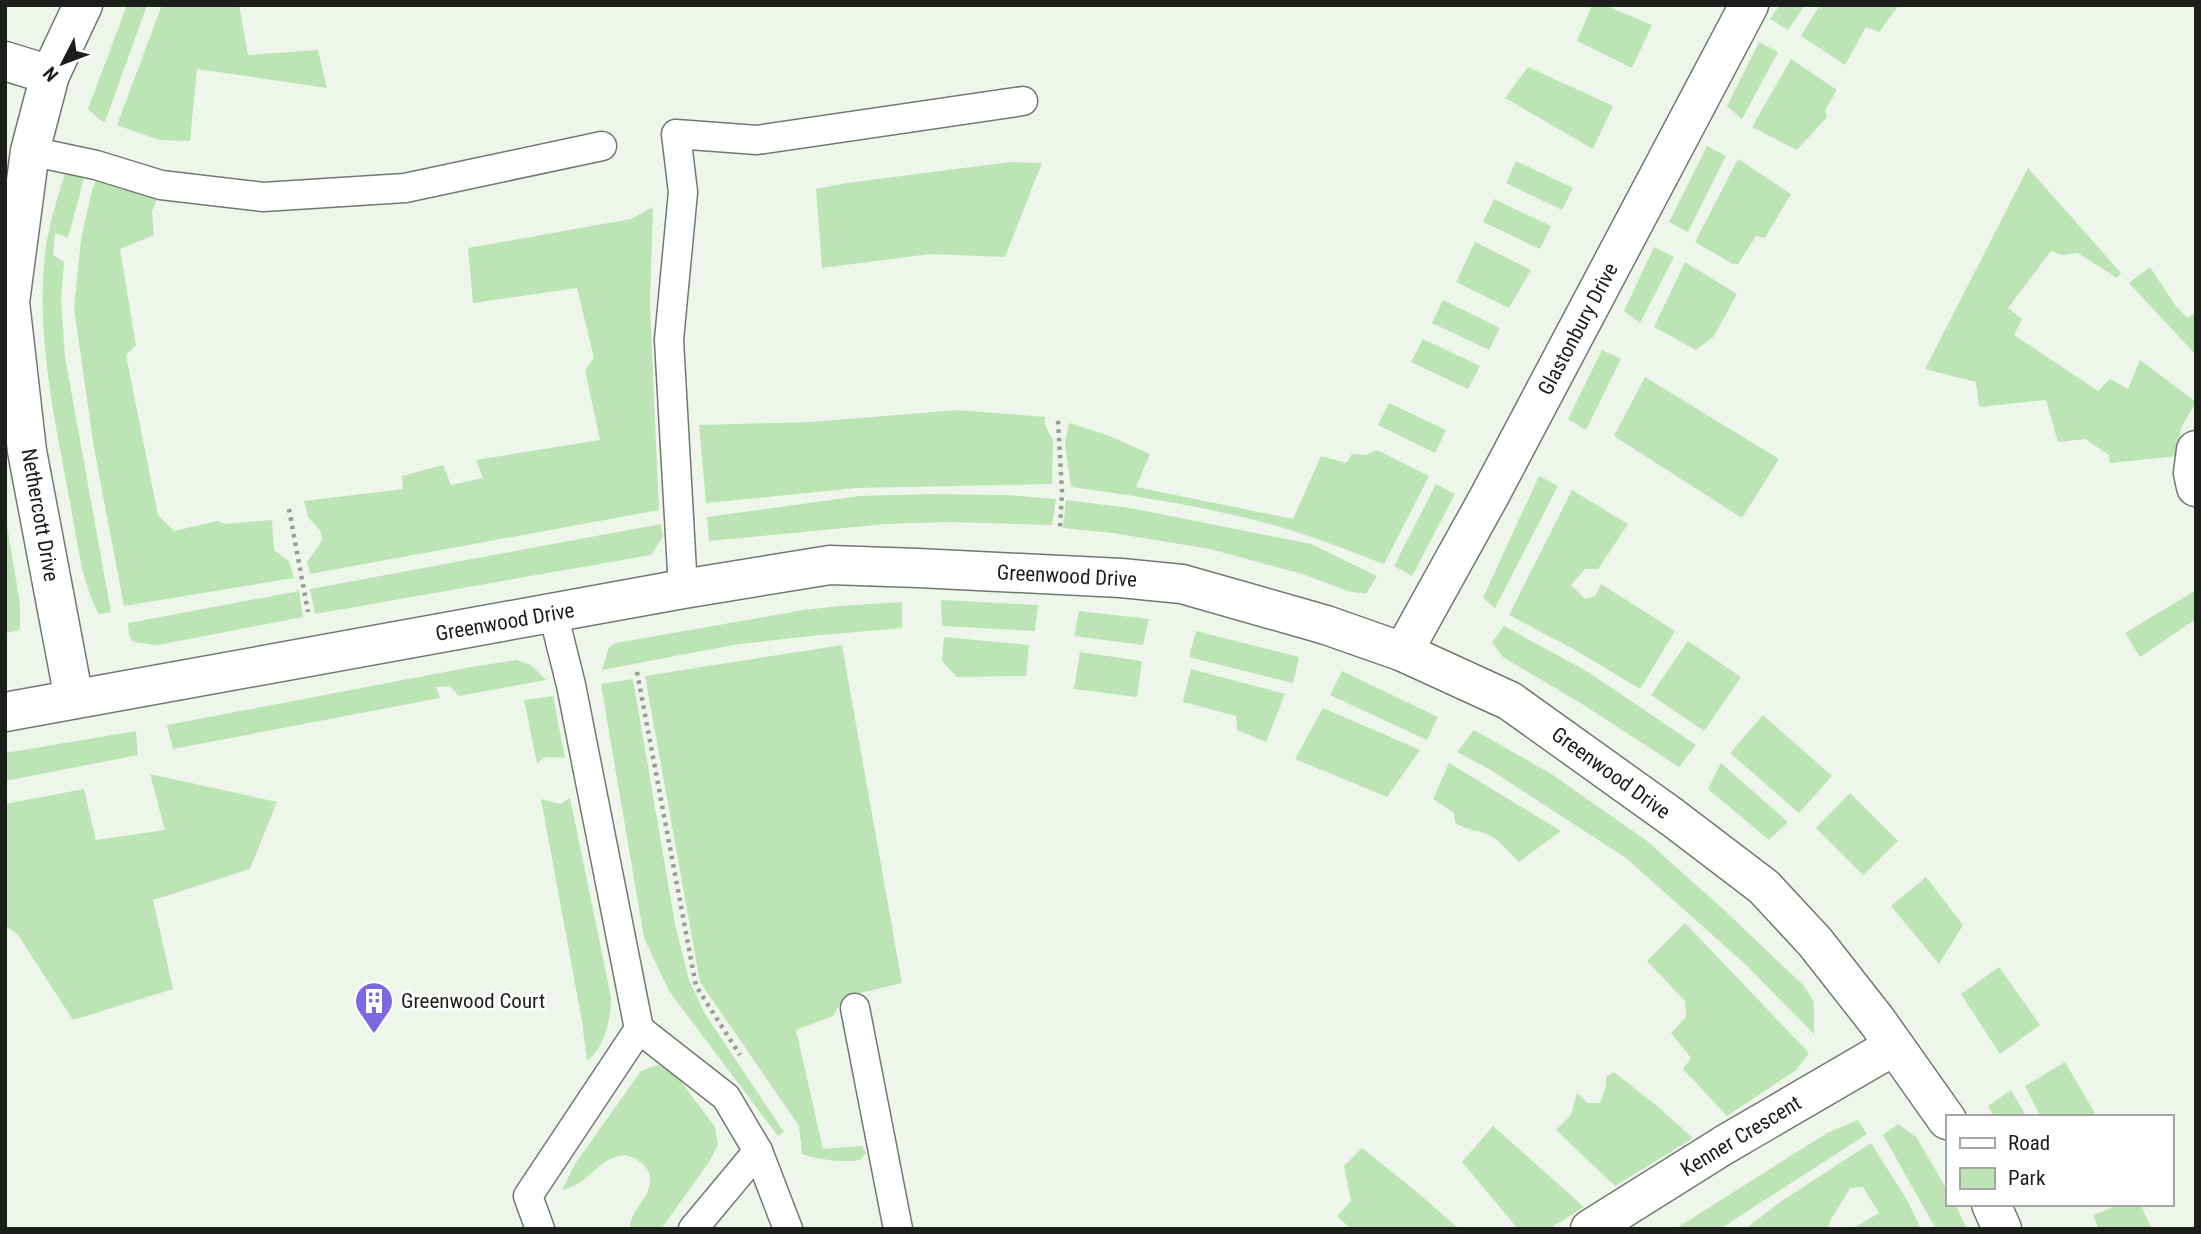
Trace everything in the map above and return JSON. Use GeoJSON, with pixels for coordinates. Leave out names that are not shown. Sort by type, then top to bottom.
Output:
{"type":"FeatureCollection","features":[{"type":"Feature","properties":{"kind":"street","name":"Nethercott Drive"},"geometry":{"type":"LineString","coordinates":[[74,699],[27,451],[10,302],[30,150],[50,75],[83,5]]}},
{"type":"Feature","properties":{"kind":"street","name":"Glastonbury Drive"},"geometry":{"type":"LineString","coordinates":[[1403,652],[1503,471],[1749,5]]}},
{"type":"Feature","properties":{"kind":"street"},"geometry":{"type":"LineString","coordinates":[[5,61],[50,75]]}},
{"type":"Feature","properties":{"kind":"street"},"geometry":{"type":"LineString","coordinates":[[2196,450],[2193,473],[2196,487]]}},
{"type":"Feature","properties":{"kind":"street","name":"Greenwood Drive"},"geometry":{"type":"LineString","coordinates":[[5,712],[683,589],[830,565],[1121,578],[1182,584],[1326,625],[1403,652],[1510,701],[1764,887],[1815,942],[1877,1021],[1946,1119]]}},
{"type":"Feature","properties":{"kind":"street","name":"Kenner Crescent"},"geometry":{"type":"LineString","coordinates":[[1590,1229],[1724,1145],[1894,1046]]}},
{"type":"Feature","properties":{"kind":"street"},"geometry":{"type":"LineString","coordinates":[[1992,1206],[2002,1229]]}},
{"type":"Feature","properties":{"kind":"lane"},"geometry":{"type":"LineString","coordinates":[[683,589],[669,340],[683,192],[676,134],[757,140],[1023,102]]}},
{"type":"Feature","properties":{"kind":"lane"},"geometry":{"type":"LineString","coordinates":[[30,150],[96,165],[161,185],[263,197],[405,188],[602,146]]}},
{"type":"Feature","properties":{"kind":"lane"},"geometry":{"type":"LineString","coordinates":[[553,613],[571,685],[639,1030],[726,1097],[758,1152],[788,1229]]}},
{"type":"Feature","properties":{"kind":"lane"},"geometry":{"type":"LineString","coordinates":[[855,1008],[898,1229]]}},
{"type":"Feature","properties":{"kind":"lane"},"geometry":{"type":"LineString","coordinates":[[540,1229],[528,1196],[639,1030]]}},
{"type":"Feature","properties":{"kind":"lane"},"geometry":{"type":"LineString","coordinates":[[693,1229],[758,1152]]}},
{"type":"Feature","properties":{"kind":"path"},"geometry":{"type":"LineString","coordinates":[[1058,421],[1062,492],[1060,528]]}},
{"type":"Feature","properties":{"kind":"path"},"geometry":{"type":"LineString","coordinates":[[289,509],[308,612]]}},
{"type":"Feature","properties":{"kind":"path"},"geometry":{"type":"LineString","coordinates":[[636,672],[696,986],[746,1065]]}},
{"type":"Feature","properties":{"kind":"green space"},"geometry":{"type":"Polygon","coordinates":[[[127,5],[147,5],[105,122],[88,109],[127,5]]]}},
{"type":"Feature","properties":{"kind":"green space"},"geometry":{"type":"Polygon","coordinates":[[[162,5],[239,5],[248,55],[318,50],[327,88],[197,69],[190,141],[159,140],[117,125],[162,5]]]}},
{"type":"Feature","properties":{"kind":"green space"},"geometry":{"type":"Polygon","coordinates":[[[1592,5],[1604,5],[1652,25],[1632,68],[1577,41],[1592,5]]]}},
{"type":"Feature","properties":{"kind":"green space"},"geometry":{"type":"Polygon","coordinates":[[[1780,5],[1805,5],[1788,30],[1770,19],[1780,5]]]}},
{"type":"Feature","properties":{"kind":"green space"},"geometry":{"type":"Polygon","coordinates":[[[1820,5],[1899,5],[1879,32],[1866,27],[1845,65],[1801,36],[1820,5]]]}},
{"type":"Feature","properties":{"kind":"green space"},"geometry":{"type":"Polygon","coordinates":[[[1759,42],[1778,52],[1742,119],[1727,106],[1759,42]]]}},
{"type":"Feature","properties":{"kind":"green space"},"geometry":{"type":"Polygon","coordinates":[[[1791,59],[1837,90],[1825,110],[1827,117],[1797,150],[1752,127],[1791,59]]]}},
{"type":"Feature","properties":{"kind":"green space"},"geometry":{"type":"Polygon","coordinates":[[[1528,67],[1613,106],[1593,149],[1505,98],[1528,67]]]}},
{"type":"Feature","properties":{"kind":"green space"},"geometry":{"type":"Polygon","coordinates":[[[1707,146],[1726,156],[1688,232],[1669,222],[1707,146]]]}},
{"type":"Feature","properties":{"kind":"green space"},"geometry":{"type":"Polygon","coordinates":[[[1738,159],[1791,194],[1765,238],[1756,236],[1738,264],[1733,264],[1695,242],[1738,159]]]}},
{"type":"Feature","properties":{"kind":"green space"},"geometry":{"type":"Polygon","coordinates":[[[1516,161],[1573,188],[1562,210],[1506,183],[1516,161]]]}},
{"type":"Feature","properties":{"kind":"green space"},"geometry":{"type":"Polygon","coordinates":[[[69,162],[87,167],[68,238],[55,233],[53,255],[64,262],[61,300],[65,357],[111,612],[99,614],[80,560],[53,410],[45,348],[45,254],[69,162]]]}},
{"type":"Feature","properties":{"kind":"green space"},"geometry":{"type":"Polygon","coordinates":[[[1010,162],[1042,163],[1005,257],[930,254],[822,268],[816,189],[1010,162]]]}},
{"type":"Feature","properties":{"kind":"green space"},"geometry":{"type":"Polygon","coordinates":[[[2028,168],[2121,273],[2117,278],[2078,253],[2063,255],[2051,251],[2008,308],[2022,319],[2014,335],[2098,391],[2110,379],[2128,389],[2140,360],[2196,402],[2181,428],[2178,456],[2110,463],[2109,455],[2085,439],[2058,442],[2046,400],[1979,407],[1976,382],[1925,369],[2028,168]]]}},
{"type":"Feature","properties":{"kind":"green space"},"geometry":{"type":"Polygon","coordinates":[[[100,170],[152,186],[157,200],[152,211],[154,235],[120,249],[136,345],[126,355],[158,515],[174,531],[218,521],[224,524],[272,520],[274,550],[289,561],[294,578],[124,606],[94,448],[74,308],[81,239],[92,190],[100,170]]]}},
{"type":"Feature","properties":{"kind":"green space"},"geometry":{"type":"Polygon","coordinates":[[[1494,199],[1551,226],[1540,249],[1483,222],[1494,199]]]}},
{"type":"Feature","properties":{"kind":"green space"},"geometry":{"type":"Polygon","coordinates":[[[653,207],[650,305],[659,510],[310,574],[307,562],[322,541],[321,532],[308,517],[304,501],[403,489],[402,476],[443,465],[451,485],[483,478],[476,460],[600,440],[585,370],[594,358],[577,288],[473,303],[468,248],[631,219],[653,207]]]}},
{"type":"Feature","properties":{"kind":"green space"},"geometry":{"type":"Polygon","coordinates":[[[1475,242],[1531,270],[1509,308],[1456,282],[1475,242]]]}},
{"type":"Feature","properties":{"kind":"green space"},"geometry":{"type":"Polygon","coordinates":[[[1654,247],[1674,257],[1640,323],[1624,311],[1654,247]]]}},
{"type":"Feature","properties":{"kind":"green space"},"geometry":{"type":"Polygon","coordinates":[[[1685,262],[1737,294],[1714,336],[1696,350],[1654,327],[1685,262]]]}},
{"type":"Feature","properties":{"kind":"green space"},"geometry":{"type":"Polygon","coordinates":[[[2150,267],[2187,318],[2196,313],[2196,355],[2129,283],[2150,267]]]}},
{"type":"Feature","properties":{"kind":"green space"},"geometry":{"type":"Polygon","coordinates":[[[1443,300],[1500,328],[1489,350],[1432,323],[1443,300]]]}},
{"type":"Feature","properties":{"kind":"green space"},"geometry":{"type":"Polygon","coordinates":[[[1423,339],[1480,366],[1468,389],[1411,362],[1423,339]]]}},
{"type":"Feature","properties":{"kind":"green space"},"geometry":{"type":"Polygon","coordinates":[[[1602,350],[1621,359],[1586,430],[1568,419],[1602,350]]]}},
{"type":"Feature","properties":{"kind":"green space"},"geometry":{"type":"Polygon","coordinates":[[[1645,377],[1779,459],[1742,518],[1614,436],[1645,377]]]}},
{"type":"Feature","properties":{"kind":"green space"},"geometry":{"type":"Polygon","coordinates":[[[1389,403],[1446,430],[1435,453],[1378,425],[1389,403]]]}},
{"type":"Feature","properties":{"kind":"green space"},"geometry":{"type":"Polygon","coordinates":[[[958,410],[1045,417],[1045,425],[1053,440],[1052,484],[856,488],[706,503],[699,425],[811,422],[958,410]]]}},
{"type":"Feature","properties":{"kind":"green space"},"geometry":{"type":"Polygon","coordinates":[[[1069,423],[1107,435],[1150,454],[1136,487],[1293,519],[1321,456],[1346,463],[1352,454],[1366,455],[1377,450],[1429,476],[1384,564],[1299,533],[1234,515],[1071,487],[1065,443],[1069,423]]]}},
{"type":"Feature","properties":{"kind":"green space"},"geometry":{"type":"Polygon","coordinates":[[[1539,476],[1558,486],[1495,608],[1483,598],[1539,476]]]}},
{"type":"Feature","properties":{"kind":"green space"},"geometry":{"type":"Polygon","coordinates":[[[1436,484],[1455,494],[1412,576],[1394,566],[1436,484]]]}},
{"type":"Feature","properties":{"kind":"green space"},"geometry":{"type":"Polygon","coordinates":[[[1572,490],[1628,524],[1598,569],[1585,569],[1571,585],[1585,599],[1595,596],[1601,584],[1675,631],[1640,689],[1577,651],[1509,615],[1572,490]]]}},
{"type":"Feature","properties":{"kind":"green space"},"geometry":{"type":"Polygon","coordinates":[[[931,494],[1056,499],[1052,525],[951,522],[885,524],[709,541],[707,517],[860,496],[931,494]]]}},
{"type":"Feature","properties":{"kind":"green space"},"geometry":{"type":"Polygon","coordinates":[[[1066,500],[1130,508],[1311,544],[1377,576],[1366,594],[1348,591],[1302,574],[1210,549],[1113,533],[1063,528],[1066,500]]]}},
{"type":"Feature","properties":{"kind":"green space"},"geometry":{"type":"Polygon","coordinates":[[[5,514],[20,604],[20,630],[6,633],[5,514]]]}},
{"type":"Feature","properties":{"kind":"green space"},"geometry":{"type":"Polygon","coordinates":[[[661,524],[663,537],[651,555],[315,614],[310,589],[661,524]]]}},
{"type":"Feature","properties":{"kind":"green space"},"geometry":{"type":"Polygon","coordinates":[[[2196,590],[2196,619],[2140,657],[2125,633],[2196,590]]]}},
{"type":"Feature","properties":{"kind":"green space"},"geometry":{"type":"Polygon","coordinates":[[[299,591],[303,617],[158,645],[133,642],[129,635],[128,623],[299,591]]]}},
{"type":"Feature","properties":{"kind":"green space"},"geometry":{"type":"Polygon","coordinates":[[[941,600],[1038,605],[1035,631],[942,626],[941,600]]]}},
{"type":"Feature","properties":{"kind":"green space"},"geometry":{"type":"Polygon","coordinates":[[[902,602],[902,628],[733,645],[602,670],[609,647],[616,643],[804,610],[902,602]]]}},
{"type":"Feature","properties":{"kind":"green space"},"geometry":{"type":"Polygon","coordinates":[[[1079,611],[1149,619],[1143,645],[1074,636],[1079,611]]]}},
{"type":"Feature","properties":{"kind":"green space"},"geometry":{"type":"Polygon","coordinates":[[[1504,626],[1588,672],[1696,745],[1679,767],[1503,657],[1492,642],[1504,626]]]}},
{"type":"Feature","properties":{"kind":"green space"},"geometry":{"type":"Polygon","coordinates":[[[1196,631],[1299,657],[1293,683],[1189,657],[1196,631]]]}},
{"type":"Feature","properties":{"kind":"green space"},"geometry":{"type":"Polygon","coordinates":[[[944,637],[1029,645],[1026,676],[957,677],[942,661],[944,637]]]}},
{"type":"Feature","properties":{"kind":"green space"},"geometry":{"type":"Polygon","coordinates":[[[1688,641],[1741,677],[1704,731],[1651,695],[1688,641]]]}},
{"type":"Feature","properties":{"kind":"green space"},"geometry":{"type":"Polygon","coordinates":[[[842,645],[902,983],[844,997],[833,1016],[796,1030],[823,1149],[862,1146],[866,1153],[860,1160],[845,1161],[802,1154],[799,1126],[700,982],[645,676],[842,645]]]}},
{"type":"Feature","properties":{"kind":"green space"},"geometry":{"type":"Polygon","coordinates":[[[1080,652],[1142,661],[1137,697],[1074,689],[1080,652]]]}},
{"type":"Feature","properties":{"kind":"green space"},"geometry":{"type":"Polygon","coordinates":[[[516,660],[531,665],[546,680],[459,696],[450,686],[436,687],[440,698],[173,749],[167,725],[471,667],[516,660]]]}},
{"type":"Feature","properties":{"kind":"green space"},"geometry":{"type":"Polygon","coordinates":[[[1191,669],[1285,694],[1266,742],[1237,730],[1236,716],[1183,702],[1191,669]]]}},
{"type":"Feature","properties":{"kind":"green space"},"geometry":{"type":"Polygon","coordinates":[[[1342,671],[1438,717],[1427,740],[1330,695],[1342,671]]]}},
{"type":"Feature","properties":{"kind":"green space"},"geometry":{"type":"Polygon","coordinates":[[[633,679],[675,924],[689,980],[705,1014],[784,1132],[778,1136],[669,991],[644,938],[601,684],[633,679]]]}},
{"type":"Feature","properties":{"kind":"green space"},"geometry":{"type":"Polygon","coordinates":[[[553,696],[565,758],[546,757],[537,763],[524,700],[553,696]]]}},
{"type":"Feature","properties":{"kind":"green space"},"geometry":{"type":"Polygon","coordinates":[[[1323,708],[1420,750],[1387,797],[1295,759],[1323,708]]]}},
{"type":"Feature","properties":{"kind":"green space"},"geometry":{"type":"Polygon","coordinates":[[[1763,715],[1832,776],[1799,813],[1730,753],[1763,715]]]}},
{"type":"Feature","properties":{"kind":"green space"},"geometry":{"type":"Polygon","coordinates":[[[1474,730],[1550,773],[1647,841],[1804,986],[1814,1002],[1814,1034],[1745,964],[1626,858],[1489,769],[1457,752],[1474,730]]]}},
{"type":"Feature","properties":{"kind":"green space"},"geometry":{"type":"Polygon","coordinates":[[[136,731],[138,755],[5,781],[5,753],[136,731]]]}},
{"type":"Feature","properties":{"kind":"green space"},"geometry":{"type":"Polygon","coordinates":[[[1449,763],[1561,831],[1519,862],[1493,837],[1455,823],[1454,813],[1433,799],[1449,763]]]}},
{"type":"Feature","properties":{"kind":"green space"},"geometry":{"type":"Polygon","coordinates":[[[1721,763],[1788,822],[1769,840],[1708,789],[1721,763]]]}},
{"type":"Feature","properties":{"kind":"green space"},"geometry":{"type":"Polygon","coordinates":[[[150,774],[277,802],[250,869],[153,900],[173,989],[73,1020],[18,935],[5,925],[5,804],[84,789],[96,840],[165,830],[150,774]]]}},
{"type":"Feature","properties":{"kind":"green space"},"geometry":{"type":"Polygon","coordinates":[[[1850,793],[1898,841],[1863,875],[1816,828],[1850,793]]]}},
{"type":"Feature","properties":{"kind":"green space"},"geometry":{"type":"Polygon","coordinates":[[[570,798],[611,997],[610,1015],[603,1040],[587,1061],[541,799],[560,804],[570,798]]]}},
{"type":"Feature","properties":{"kind":"green space"},"geometry":{"type":"Polygon","coordinates":[[[1926,877],[1963,925],[1939,964],[1891,906],[1926,877]]]}},
{"type":"Feature","properties":{"kind":"green space"},"geometry":{"type":"Polygon","coordinates":[[[1685,923],[1809,1053],[1796,1070],[1727,1116],[1683,1069],[1691,1058],[1671,1033],[1686,1017],[1685,1001],[1647,961],[1685,923]]]}},
{"type":"Feature","properties":{"kind":"green space"},"geometry":{"type":"Polygon","coordinates":[[[1999,967],[2040,1025],[2000,1054],[1961,994],[1999,967]]]}},
{"type":"Feature","properties":{"kind":"green space"},"geometry":{"type":"Polygon","coordinates":[[[2065,1062],[2096,1115],[2040,1115],[2025,1086],[2065,1062]]]}},
{"type":"Feature","properties":{"kind":"green space"},"geometry":{"type":"Polygon","coordinates":[[[658,1065],[673,1071],[715,1127],[718,1145],[661,1229],[630,1229],[633,1216],[649,1186],[648,1171],[639,1161],[628,1156],[618,1156],[608,1160],[572,1187],[562,1190],[575,1164],[641,1071],[658,1065]]]}},
{"type":"Feature","properties":{"kind":"green space"},"geometry":{"type":"Polygon","coordinates":[[[1614,1072],[1693,1138],[1615,1186],[1556,1130],[1571,1115],[1577,1093],[1588,1103],[1600,1103],[1606,1077],[1614,1072]]]}},
{"type":"Feature","properties":{"kind":"green space"},"geometry":{"type":"Polygon","coordinates":[[[2011,1090],[2026,1115],[1993,1115],[1988,1106],[2011,1090]]]}},
{"type":"Feature","properties":{"kind":"green space"},"geometry":{"type":"Polygon","coordinates":[[[1858,1120],[1867,1134],[1720,1229],[1675,1229],[1827,1133],[1858,1120]]]}},
{"type":"Feature","properties":{"kind":"green space"},"geometry":{"type":"Polygon","coordinates":[[[1898,1124],[1917,1138],[1946,1188],[1946,1206],[1956,1206],[1967,1229],[1936,1229],[1883,1135],[1898,1124]]]}},
{"type":"Feature","properties":{"kind":"green space"},"geometry":{"type":"Polygon","coordinates":[[[1493,1126],[1584,1207],[1549,1229],[1518,1229],[1462,1162],[1493,1126]]]}},
{"type":"Feature","properties":{"kind":"green space"},"geometry":{"type":"Polygon","coordinates":[[[1871,1143],[1907,1200],[1921,1229],[1852,1229],[1879,1213],[1863,1187],[1850,1188],[1828,1229],[1745,1229],[1783,1200],[1871,1143]]]}},
{"type":"Feature","properties":{"kind":"green space"},"geometry":{"type":"Polygon","coordinates":[[[1362,1148],[1459,1229],[1351,1229],[1337,1216],[1351,1201],[1344,1166],[1362,1148]]]}},
{"type":"Feature","properties":{"kind":"green space"},"geometry":{"type":"Polygon","coordinates":[[[2114,1206],[2141,1206],[2152,1229],[2099,1229],[2093,1216],[2114,1206]]]}},
{"type":"Feature","properties":{"kind":"place","name":"Greenwood Court"},"geometry":{"type":"Point","coordinates":[374,1035]}}]}
